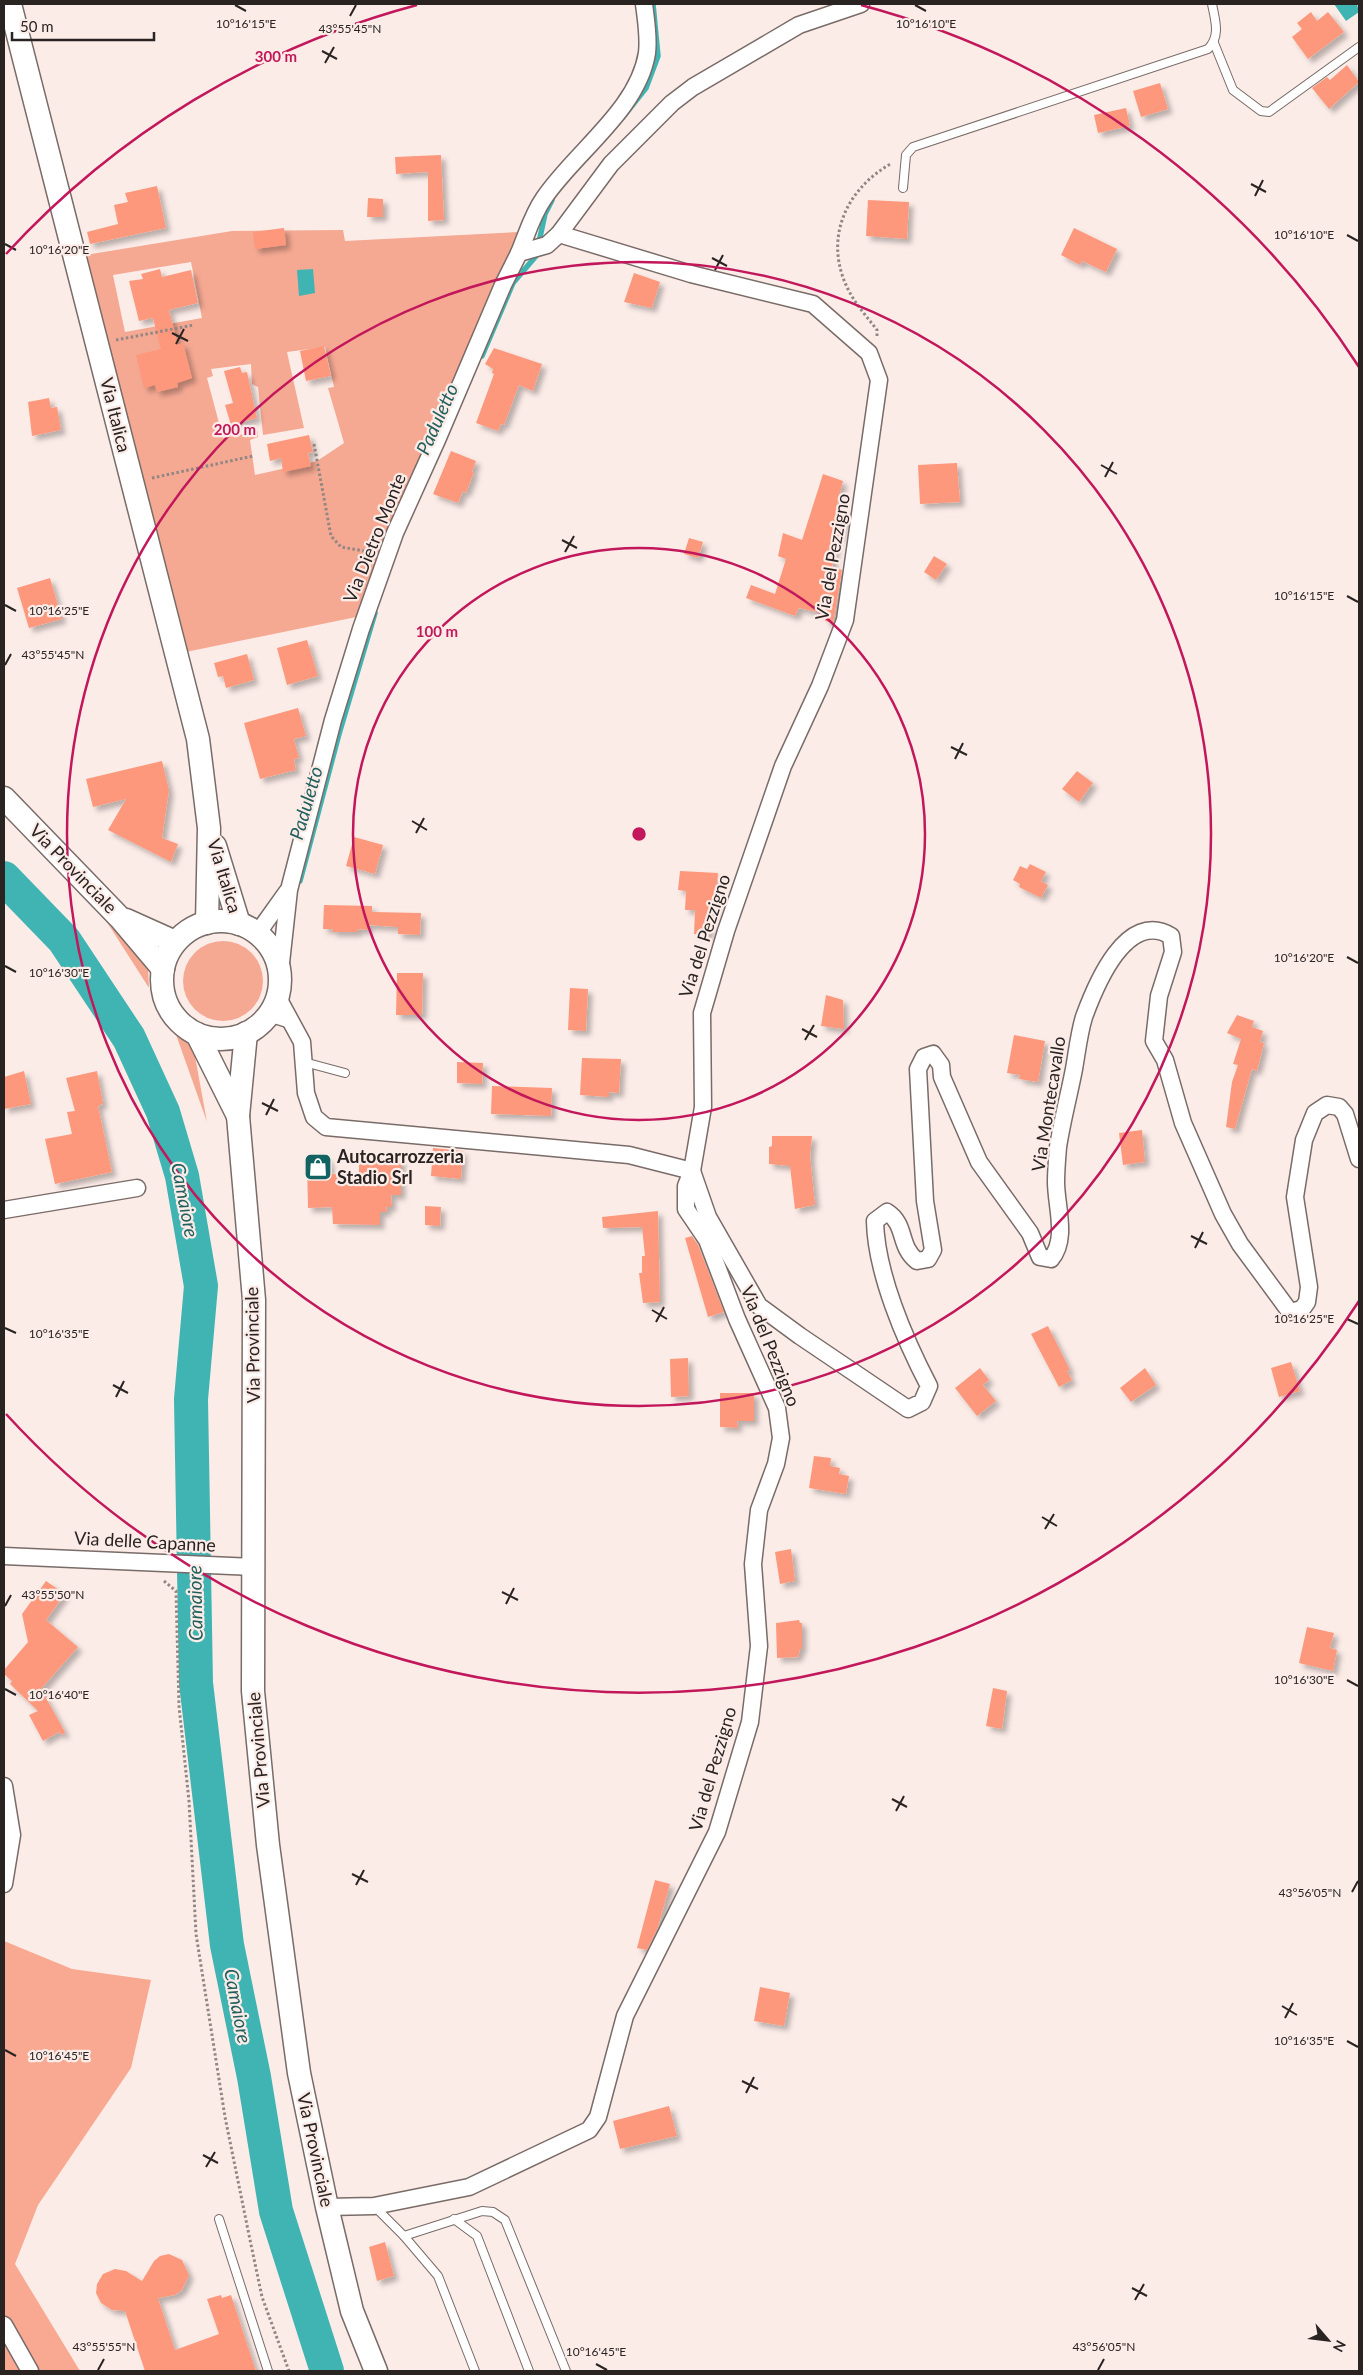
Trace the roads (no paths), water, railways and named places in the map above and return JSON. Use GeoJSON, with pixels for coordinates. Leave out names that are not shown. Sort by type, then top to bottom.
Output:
{"type":"FeatureCollection","features":[{"type":"Feature","properties":{"kind":"main road","name":"Via Italica"},"geometry":{"type":"LineString","coordinates":[[10,4],[198,739],[209,828],[207,923]]}},
{"type":"Feature","properties":{"kind":"main road","name":"Via Provinciale"},"geometry":{"type":"LineString","coordinates":[[4,798],[120,918],[163,969]]}},
{"type":"Feature","properties":{"kind":"main road","name":"Via Italica"},"geometry":{"type":"LineString","coordinates":[[209,828],[248,929]]}},
{"type":"Feature","properties":{"kind":"main road","name":"Via Provinciale"},"geometry":{"type":"LineString","coordinates":[[120,918],[175,942]]}},
{"type":"Feature","properties":{"kind":"main road","name":"Via Provinciale"},"geometry":{"type":"LineString","coordinates":[[248,929],[223,921],[207,923],[190,930],[175,942],[167,955],[163,969],[162,989],[168,1008],[180,1024],[197,1034],[213,1039],[230,1038],[246,1033],[258,1025],[278,1002]]}},
{"type":"Feature","properties":{"kind":"main road"},"geometry":{"type":"LineString","coordinates":[[248,929],[274,955],[278,1002]]}},
{"type":"Feature","properties":{"kind":"main road","name":"Via Provinciale"},"geometry":{"type":"LineString","coordinates":[[246,1033],[238,1116],[254,1300],[253,1691],[268,1844],[298,2073],[352,2311],[376,2371]]}},
{"type":"Feature","properties":{"kind":"main road","name":"Via Provinciale"},"geometry":{"type":"LineString","coordinates":[[197,1034],[238,1116]]}},
{"type":"Feature","properties":{"kind":"street","name":"Via Dietro Monte"},"geometry":{"type":"LineString","coordinates":[[278,1002],[289,890],[333,720],[386,555],[503,285],[523,252],[527,226],[544,198],[567,167],[622,107],[640,78],[647,53],[644,4]]}},
{"type":"Feature","properties":{"kind":"street"},"geometry":{"type":"LineString","coordinates":[[523,252],[547,245],[559,234],[611,164],[672,103],[737,60],[800,25],[861,4]]}},
{"type":"Feature","properties":{"kind":"street","name":"Via del Pezzigno"},"geometry":{"type":"LineString","coordinates":[[327,2207],[374,2206],[469,2187],[589,2130],[598,2117],[625,2016],[717,1832],[750,1722],[760,1646],[753,1564],[759,1510],[776,1464],[782,1438],[777,1408],[736,1318],[707,1240],[686,1209],[686,1186],[692,1171],[703,1107],[702,1013],[726,932],[784,766],[820,686],[845,620],[879,380],[868,353],[813,304],[690,274],[559,234]]}},
{"type":"Feature","properties":{"kind":"street","name":"Via Dietro Monte"},"geometry":{"type":"LineString","coordinates":[[248,929],[289,890]]}},
{"type":"Feature","properties":{"kind":"street","name":"Via Montecavallo"},"geometry":{"type":"LineString","coordinates":[[692,1171],[708,1217],[759,1306],[908,1409],[922,1402],[928,1386],[906,1343],[875,1243],[875,1221],[886,1212],[896,1218],[909,1254],[918,1260],[928,1259],[933,1250],[925,1201],[918,1069],[924,1057],[933,1054],[940,1065],[942,1077],[979,1162],[1030,1233],[1040,1257],[1051,1259],[1056,1253],[1060,1234],[1056,1183],[1058,1148],[1084,1017],[1109,963],[1129,937],[1147,929],[1161,930],[1171,936],[1173,952],[1158,996],[1154,1040],[1165,1060],[1183,1123],[1223,1214],[1240,1244],[1290,1312],[1302,1309],[1307,1302],[1309,1288],[1295,1197],[1304,1140],[1315,1113],[1327,1105],[1339,1107],[1345,1114],[1359,1159]]}},
{"type":"Feature","properties":{"kind":"street"},"geometry":{"type":"LineString","coordinates":[[278,1002],[302,1042],[306,1093],[314,1117],[326,1127],[629,1155],[692,1171]]}},
{"type":"Feature","properties":{"kind":"street"},"geometry":{"type":"LineString","coordinates":[[4,1210],[137,1188]]}},
{"type":"Feature","properties":{"kind":"street","name":"Via delle Capanne"},"geometry":{"type":"LineString","coordinates":[[4,1556],[254,1567]]}},
{"type":"Feature","properties":{"kind":"street"},"geometry":{"type":"LineString","coordinates":[[4,1786],[12,1835],[4,1884]]}},
{"type":"Feature","properties":{"kind":"street"},"geometry":{"type":"LineString","coordinates":[[4,2325],[30,2371]]}},
{"type":"Feature","properties":{"kind":"lane"},"geometry":{"type":"LineString","coordinates":[[903,188],[906,155],[913,147],[1208,49],[1214,43],[1217,31],[1212,4]]}},
{"type":"Feature","properties":{"kind":"lane"},"geometry":{"type":"LineString","coordinates":[[1214,43],[1233,90],[1261,112],[1269,112],[1359,47]]}},
{"type":"Feature","properties":{"kind":"lane"},"geometry":{"type":"LineString","coordinates":[[302,1061],[345,1073]]}},
{"type":"Feature","properties":{"kind":"lane"},"geometry":{"type":"LineString","coordinates":[[374,2206],[404,2236],[438,2276],[475,2371]]}},
{"type":"Feature","properties":{"kind":"lane"},"geometry":{"type":"LineString","coordinates":[[404,2236],[482,2211],[493,2212],[505,2220],[566,2371]]}},
{"type":"Feature","properties":{"kind":"lane"},"geometry":{"type":"LineString","coordinates":[[219,2219],[268,2371]]}},
{"type":"Feature","properties":{"kind":"lane"},"geometry":{"type":"LineString","coordinates":[[454,2219],[477,2236],[529,2371]]}},
{"type":"Feature","properties":{"kind":"water"},"geometry":{"type":"Polygon","coordinates":[[[1334,4],[1357,4],[1359,12],[1346,21],[1334,4]]]}},
{"type":"Feature","properties":{"kind":"water"},"geometry":{"type":"Polygon","coordinates":[[[313,269],[315,293],[299,296],[297,270],[313,269]]]}},
{"type":"Feature","properties":{"kind":"waterway","name":"Paduletto"},"geometry":{"type":"LineString","coordinates":[[623,117],[646,88],[658,56],[653,4]]}},
{"type":"Feature","properties":{"kind":"waterway","name":"Paduletto"},"geometry":{"type":"LineString","coordinates":[[482,356],[513,283],[536,256],[545,214],[552,200]]}},
{"type":"Feature","properties":{"kind":"waterway","name":"Paduletto"},"geometry":{"type":"LineString","coordinates":[[300,881],[339,734],[375,613]]}},
{"type":"Feature","properties":{"kind":"waterway","name":"Camaiore"},"geometry":{"type":"LineString","coordinates":[[4,878],[64,940],[129,1038],[163,1112],[182,1176],[201,1286],[191,1399],[196,1683],[227,1945],[254,2077],[276,2211],[327,2371]]}},
{"type":"Feature","properties":{"kind":"place","name":"Autocarrozzeria Stadio Srl"},"geometry":{"type":"Point","coordinates":[318,1167]}}]}
